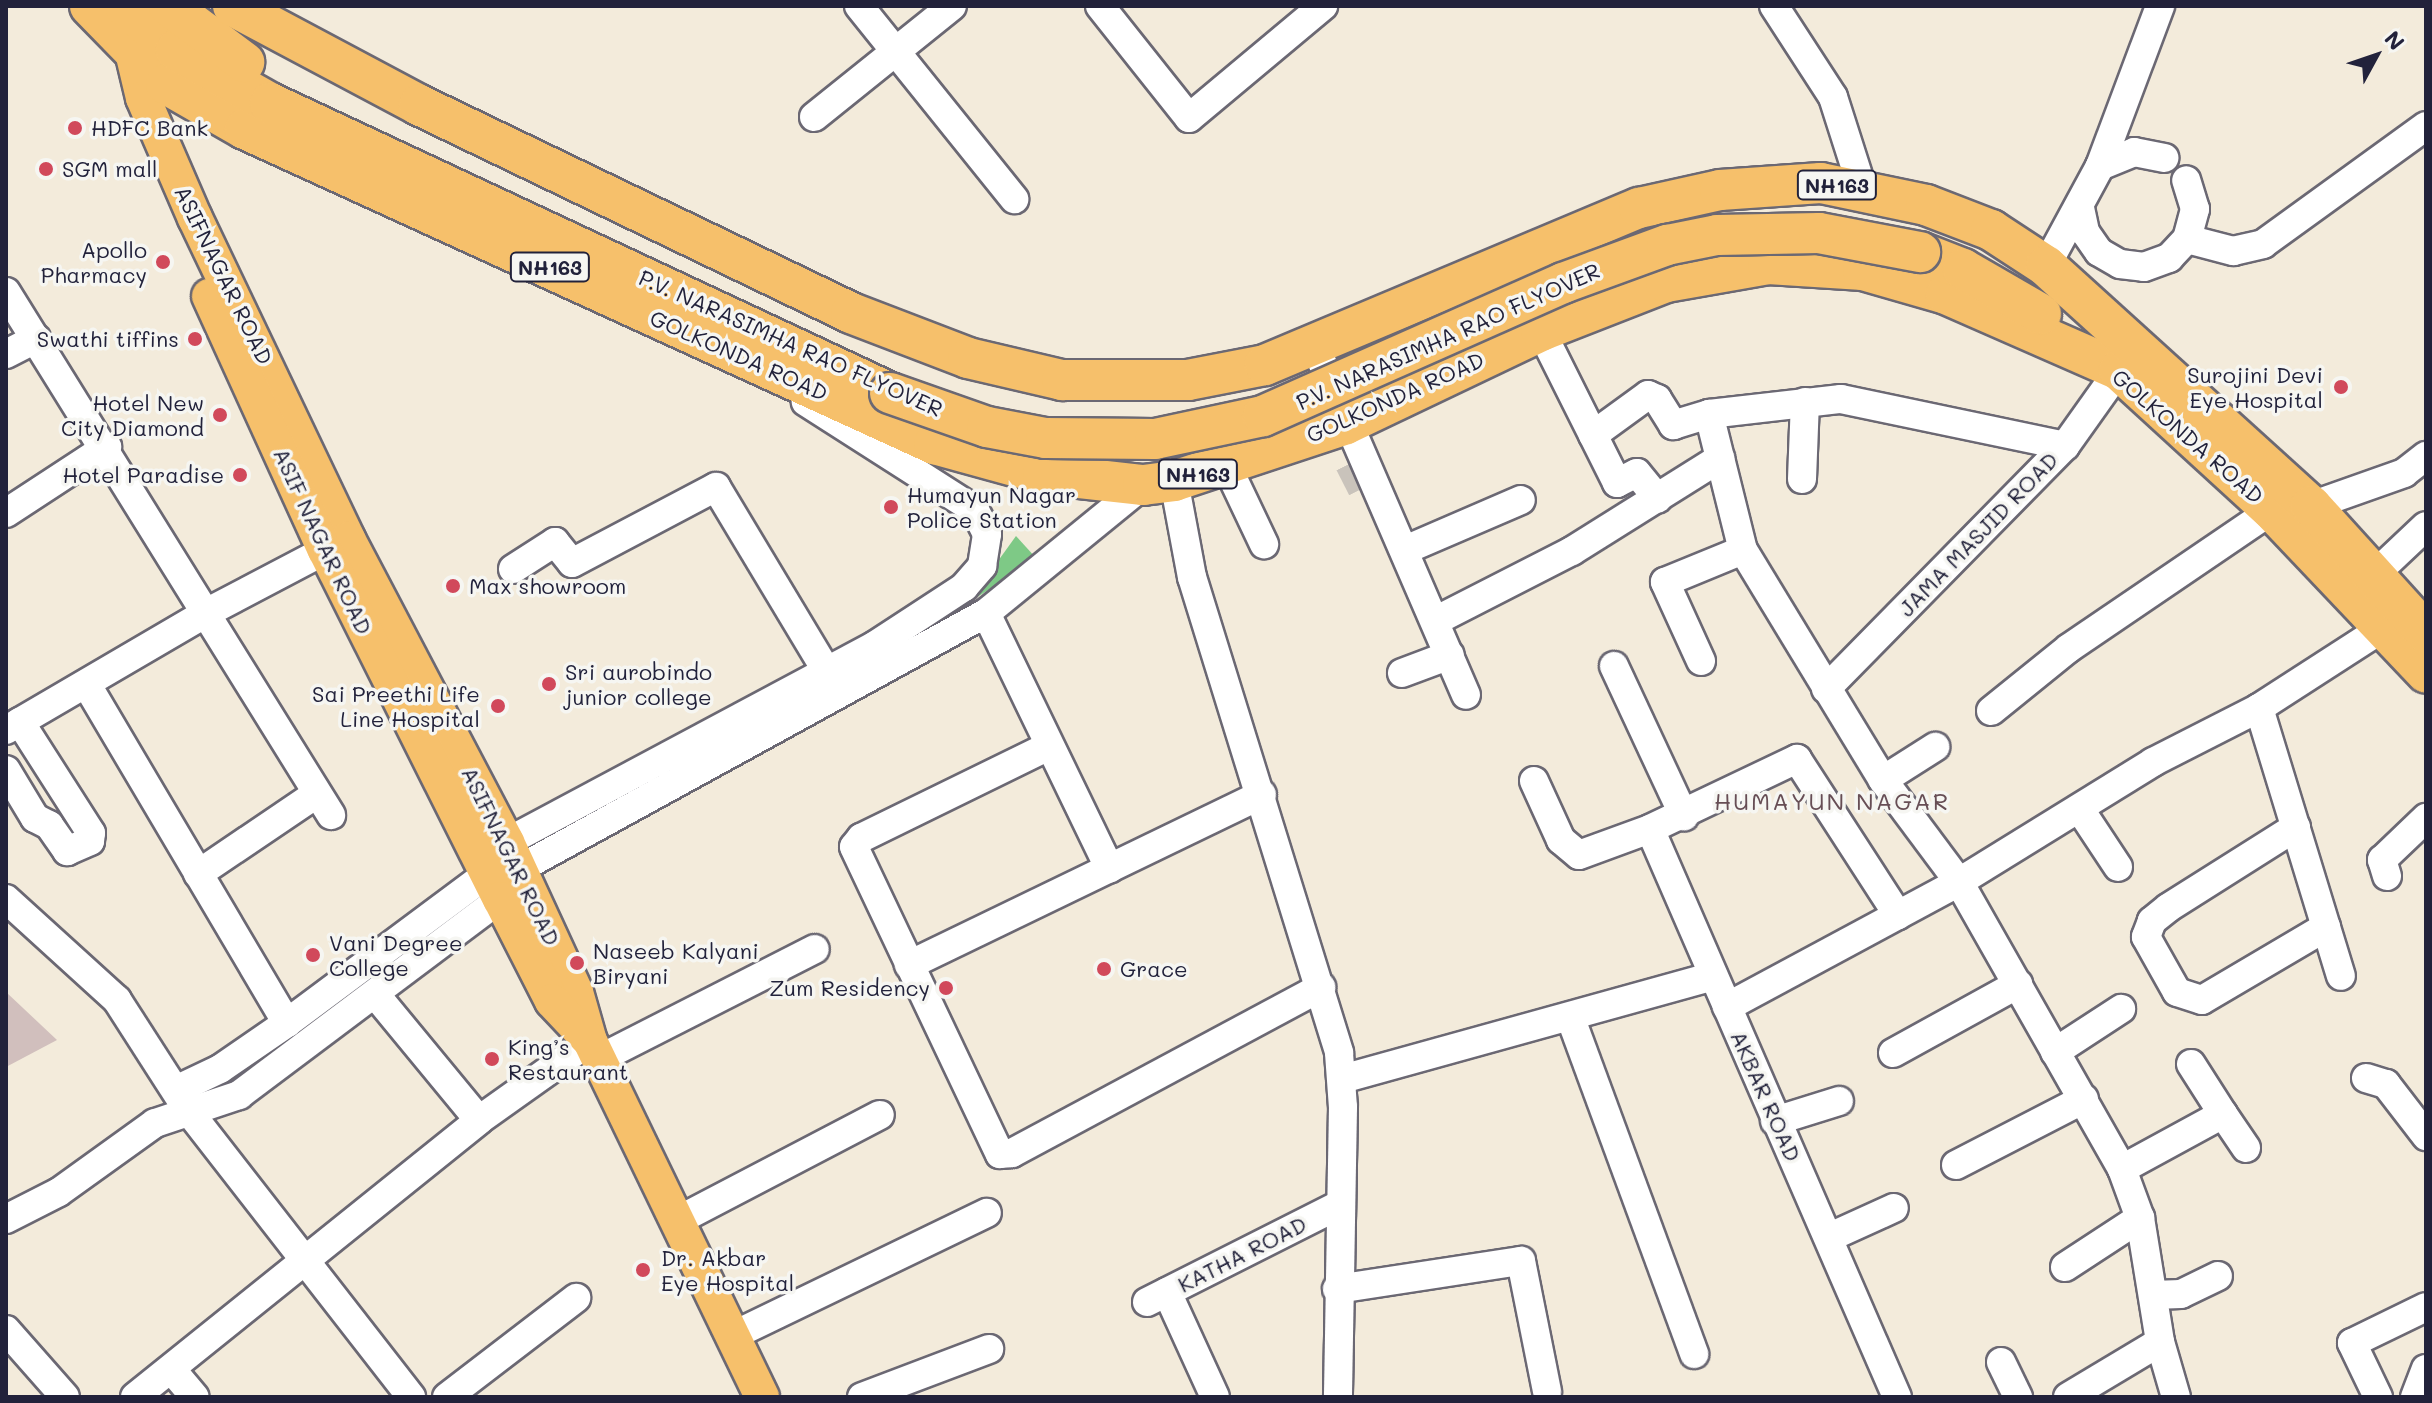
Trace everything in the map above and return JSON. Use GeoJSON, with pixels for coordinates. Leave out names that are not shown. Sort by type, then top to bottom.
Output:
{"type":"FeatureCollection","features":[{"type":"Feature","properties":{"kind":"highway","name":"P.V. NARASIMHA RAO FLYOVER"},"geometry":{"type":"LineString","coordinates":[[169,6],[216,45],[267,76],[899,368],[994,401],[1047,411],[1100,417],[1152,415],[1255,391],[1553,259],[1660,220],[1780,205],[1882,215],[1924,240],[2021,269],[2123,354]]}},
{"type":"Feature","properties":{"kind":"highway","name":"GOLKONDA ROAD"},"geometry":{"type":"LineString","coordinates":[[233,6],[419,105],[851,313],[968,358],[1062,380],[1116,384],[1188,380],[1265,365],[1639,208],[1720,190],[1821,183],[1862,188],[1991,230],[2046,266],[2123,354],[2359,599],[2381,629],[2426,672]]}},
{"type":"Feature","properties":{"kind":"highway","name":"P.V. NARASIMHA RAO FLYOVER"},"geometry":{"type":"LineString","coordinates":[[105,10],[218,75],[360,146],[890,393],[987,427],[1046,438],[1155,439],[1263,416],[1563,283],[1667,245],[1765,231],[1873,240],[1924,240]]}},
{"type":"Feature","properties":{"kind":"highway","name":"GOLKONDA ROAD"},"geometry":{"type":"LineString","coordinates":[[105,10],[133,56],[166,84],[245,129],[934,444],[1043,474],[1158,483],[1336,427],[1541,331],[1666,282],[1768,264],[1863,270],[1946,294],[2123,354],[2311,506],[2426,633]]}},
{"type":"Feature","properties":{"kind":"highway"},"geometry":{"type":"LineString","coordinates":[[1350,330],[1382,406]]}},
{"type":"Feature","properties":{"kind":"main road","name":"ASIF NAGAR ROAD"},"geometry":{"type":"LineString","coordinates":[[105,10],[119,99],[336,544]]}},
{"type":"Feature","properties":{"kind":"main road","name":"ASIFNAGAR ROAD"},"geometry":{"type":"LineString","coordinates":[[133,56],[156,130],[336,544],[503,871]]}},
{"type":"Feature","properties":{"kind":"main road"},"geometry":{"type":"LineString","coordinates":[[503,871],[552,1001],[594,1050],[762,1397]]}},
{"type":"Feature","properties":{"kind":"street"},"geometry":{"type":"LineString","coordinates":[[859,6],[1014,199]]}},
{"type":"Feature","properties":{"kind":"street"},"geometry":{"type":"LineString","coordinates":[[814,117],[952,6]]}},
{"type":"Feature","properties":{"kind":"street"},"geometry":{"type":"LineString","coordinates":[[1100,6],[1189,118],[1323,6]]}},
{"type":"Feature","properties":{"kind":"street"},"geometry":{"type":"LineString","coordinates":[[1774,6],[1833,97],[1862,188]]}},
{"type":"Feature","properties":{"kind":"street"},"geometry":{"type":"LineString","coordinates":[[2046,266],[2080,208],[2086,185],[2100,166],[2160,6]]}},
{"type":"Feature","properties":{"kind":"street"},"geometry":{"type":"LineString","coordinates":[[2187,239],[2233,251],[2263,244],[2426,126]]}},
{"type":"Feature","properties":{"kind":"street"},"geometry":{"type":"LineString","coordinates":[[2100,166],[2134,152],[2164,158]]}},
{"type":"Feature","properties":{"kind":"street"},"geometry":{"type":"LineString","coordinates":[[2080,208],[2085,232],[2099,252],[2120,264],[2144,267],[2169,258],[2187,239],[2195,209],[2186,180]]}},
{"type":"Feature","properties":{"kind":"street"},"geometry":{"type":"LineString","coordinates":[[6,292],[107,447],[324,804],[198,874]]}},
{"type":"Feature","properties":{"kind":"street"},"geometry":{"type":"LineString","coordinates":[[1541,331],[1617,483],[1637,473],[1658,499]]}},
{"type":"Feature","properties":{"kind":"street"},"geometry":{"type":"LineString","coordinates":[[6,354],[36,339]]}},
{"type":"Feature","properties":{"kind":"street"},"geometry":{"type":"LineString","coordinates":[[1315,346],[1349,464]]}},
{"type":"Feature","properties":{"kind":"street","name":"JAMA MASJID ROAD"},"geometry":{"type":"LineString","coordinates":[[1826,689],[2065,446],[2123,354]]}},
{"type":"Feature","properties":{"kind":"street"},"geometry":{"type":"LineString","coordinates":[[6,1219],[59,1192],[155,1123],[220,1069],[503,871],[964,587],[982,566],[987,534],[975,510],[810,405],[778,372]]}},
{"type":"Feature","properties":{"kind":"street"},"geometry":{"type":"LineString","coordinates":[[1593,435],[1648,395],[1657,399],[1673,425],[1709,414],[1841,399],[2065,446]]}},
{"type":"Feature","properties":{"kind":"street"},"geometry":{"type":"LineString","coordinates":[[1802,479],[1805,402]]}},
{"type":"Feature","properties":{"kind":"street"},"geometry":{"type":"LineString","coordinates":[[1709,414],[1743,550],[1883,780],[1959,882],[2122,1169],[2140,1218],[2160,1342],[2176,1397]]}},
{"type":"Feature","properties":{"kind":"street"},"geometry":{"type":"LineString","coordinates":[[1336,427],[1405,550],[1466,695]]}},
{"type":"Feature","properties":{"kind":"street"},"geometry":{"type":"LineString","coordinates":[[6,513],[107,447]]}},
{"type":"Feature","properties":{"kind":"street"},"geometry":{"type":"LineString","coordinates":[[2311,506],[2404,473],[2426,456]]}},
{"type":"Feature","properties":{"kind":"street"},"geometry":{"type":"LineString","coordinates":[[1435,621],[1658,499],[1720,458]]}},
{"type":"Feature","properties":{"kind":"street"},"geometry":{"type":"LineString","coordinates":[[1226,464],[1264,544]]}},
{"type":"Feature","properties":{"kind":"street"},"geometry":{"type":"LineString","coordinates":[[182,1100],[239,1095],[375,994],[503,871],[986,613],[1158,483],[1192,577],[1262,794],[1321,987],[1342,1079],[1337,1206],[1338,1397]]}},
{"type":"Feature","properties":{"kind":"street"},"geometry":{"type":"LineString","coordinates":[[513,569],[555,542],[572,563],[716,487],[827,672]]}},
{"type":"Feature","properties":{"kind":"street"},"geometry":{"type":"LineString","coordinates":[[1405,550],[1521,500]]}},
{"type":"Feature","properties":{"kind":"street"},"geometry":{"type":"LineString","coordinates":[[1991,711],[2069,648],[2272,510]]}},
{"type":"Feature","properties":{"kind":"street"},"geometry":{"type":"LineString","coordinates":[[2374,575],[2426,526]]}},
{"type":"Feature","properties":{"kind":"street"},"geometry":{"type":"LineString","coordinates":[[6,770],[35,818],[49,825],[67,851],[90,841],[91,833],[13,726],[206,613],[336,544]]}},
{"type":"Feature","properties":{"kind":"street"},"geometry":{"type":"LineString","coordinates":[[1701,661],[1665,582],[1743,550]]}},
{"type":"Feature","properties":{"kind":"street"},"geometry":{"type":"LineString","coordinates":[[986,613],[1110,869]]}},
{"type":"Feature","properties":{"kind":"street"},"geometry":{"type":"LineString","coordinates":[[1727,1007],[1959,882],[2081,811],[2153,762],[2259,708],[2381,629]]}},
{"type":"Feature","properties":{"kind":"street"},"geometry":{"type":"LineString","coordinates":[[1402,673],[1450,655]]}},
{"type":"Feature","properties":{"kind":"street"},"geometry":{"type":"LineString","coordinates":[[1614,666],[1684,816]]}},
{"type":"Feature","properties":{"kind":"street"},"geometry":{"type":"LineString","coordinates":[[87,685],[287,1023]]}},
{"type":"Feature","properties":{"kind":"street"},"geometry":{"type":"LineString","coordinates":[[2259,708],[2341,976]]}},
{"type":"Feature","properties":{"kind":"street"},"geometry":{"type":"LineString","coordinates":[[1049,746],[855,842],[909,965],[1005,1156],[1321,987]]}},
{"type":"Feature","properties":{"kind":"street"},"geometry":{"type":"LineString","coordinates":[[1883,780],[1935,747]]}},
{"type":"Feature","properties":{"kind":"street"},"geometry":{"type":"LineString","coordinates":[[1534,781],[1561,840],[1579,855],[1684,816],[1797,759],[1898,915]]}},
{"type":"Feature","properties":{"kind":"street"},"geometry":{"type":"LineString","coordinates":[[909,965],[1262,794]]}},
{"type":"Feature","properties":{"kind":"street"},"geometry":{"type":"LineString","coordinates":[[2081,811],[2118,867]]}},
{"type":"Feature","properties":{"kind":"street"},"geometry":{"type":"LineString","coordinates":[[2387,876],[2382,860],[2426,818]]}},
{"type":"Feature","properties":{"kind":"street"},"geometry":{"type":"LineString","coordinates":[[2296,827],[2168,908],[2152,921],[2146,937],[2177,992],[2202,1000],[2326,927]]}},
{"type":"Feature","properties":{"kind":"street","name":"AKBAR ROAD"},"geometry":{"type":"LineString","coordinates":[[1650,829],[1711,977],[1830,1237],[1897,1397]]}},
{"type":"Feature","properties":{"kind":"street"},"geometry":{"type":"LineString","coordinates":[[6,899],[117,1000],[182,1100],[302,1260],[411,1397]]}},
{"type":"Feature","properties":{"kind":"street"},"geometry":{"type":"LineString","coordinates":[[135,1397],[479,1120],[594,1050],[815,949]]}},
{"type":"Feature","properties":{"kind":"street"},"geometry":{"type":"LineString","coordinates":[[1342,1079],[1571,1019],[1711,977]]}},
{"type":"Feature","properties":{"kind":"street"},"geometry":{"type":"LineString","coordinates":[[1893,1053],[2018,984]]}},
{"type":"Feature","properties":{"kind":"street"},"geometry":{"type":"LineString","coordinates":[[375,994],[479,1120]]}},
{"type":"Feature","properties":{"kind":"street"},"geometry":{"type":"LineString","coordinates":[[2055,1052],[2121,1009]]}},
{"type":"Feature","properties":{"kind":"street"},"geometry":{"type":"LineString","coordinates":[[1571,1019],[1694,1354]]}},
{"type":"Feature","properties":{"kind":"street"},"geometry":{"type":"LineString","coordinates":[[2191,1064],[2246,1148]]}},
{"type":"Feature","properties":{"kind":"street"},"geometry":{"type":"LineString","coordinates":[[2366,1078],[2386,1084],[2426,1136]]}},
{"type":"Feature","properties":{"kind":"street"},"geometry":{"type":"LineString","coordinates":[[1956,1165],[2084,1099]]}},
{"type":"Feature","properties":{"kind":"street"},"geometry":{"type":"LineString","coordinates":[[1775,1121],[1839,1101]]}},
{"type":"Feature","properties":{"kind":"street"},"geometry":{"type":"LineString","coordinates":[[2122,1169],[2223,1114]]}},
{"type":"Feature","properties":{"kind":"street"},"geometry":{"type":"LineString","coordinates":[[675,1222],[880,1115]]}},
{"type":"Feature","properties":{"kind":"street","name":"KATHA ROAD"},"geometry":{"type":"LineString","coordinates":[[1215,1397],[1157,1297],[1337,1206]]}},
{"type":"Feature","properties":{"kind":"street"},"geometry":{"type":"LineString","coordinates":[[1830,1237],[1894,1208]]}},
{"type":"Feature","properties":{"kind":"street"},"geometry":{"type":"LineString","coordinates":[[732,1336],[987,1213]]}},
{"type":"Feature","properties":{"kind":"street"},"geometry":{"type":"LineString","coordinates":[[2065,1267],[2140,1218]]}},
{"type":"Feature","properties":{"kind":"street"},"geometry":{"type":"LineString","coordinates":[[1337,1289],[1521,1261],[1547,1391]]}},
{"type":"Feature","properties":{"kind":"street"},"geometry":{"type":"LineString","coordinates":[[2153,1295],[2181,1294],[2218,1276]]}},
{"type":"Feature","properties":{"kind":"street"},"geometry":{"type":"LineString","coordinates":[[447,1397],[576,1298]]}},
{"type":"Feature","properties":{"kind":"street"},"geometry":{"type":"LineString","coordinates":[[2378,1397],[2352,1343],[2426,1307]]}},
{"type":"Feature","properties":{"kind":"street"},"geometry":{"type":"LineString","coordinates":[[6,1330],[65,1397]]}},
{"type":"Feature","properties":{"kind":"street"},"geometry":{"type":"LineString","coordinates":[[2068,1397],[2160,1342]]}},
{"type":"Feature","properties":{"kind":"street"},"geometry":{"type":"LineString","coordinates":[[862,1397],[989,1349]]}},
{"type":"Feature","properties":{"kind":"street"},"geometry":{"type":"LineString","coordinates":[[2001,1362],[2018,1397]]}},
{"type":"Feature","properties":{"kind":"street"},"geometry":{"type":"LineString","coordinates":[[2415,1397],[2426,1369]]}},
{"type":"Feature","properties":{"kind":"street"},"geometry":{"type":"LineString","coordinates":[[172,1370],[195,1397]]}},
{"type":"Feature","properties":{"kind":"shaded area"},"geometry":{"type":"Polygon","coordinates":[[[6,992],[57,1040],[6,1067],[6,992]]]}},
{"type":"Feature","properties":{"kind":"green space"},"geometry":{"type":"Polygon","coordinates":[[[1016,536],[1036,558],[967,604],[1016,536]]]}},
{"type":"Feature","properties":{"kind":"tunnel"},"geometry":{"type":"LineString","coordinates":[[1349,464],[1362,489]]}},
{"type":"Feature","properties":{"kind":"place","name":"HDFC Bank"},"geometry":{"type":"Point","coordinates":[75,128]}},
{"type":"Feature","properties":{"kind":"place","name":"SGM mall"},"geometry":{"type":"Point","coordinates":[46,169]}},
{"type":"Feature","properties":{"kind":"place","name":"Apollo Pharmacy"},"geometry":{"type":"Point","coordinates":[163,262]}},
{"type":"Feature","properties":{"kind":"place","name":"Swathi tiffins"},"geometry":{"type":"Point","coordinates":[195,339]}},
{"type":"Feature","properties":{"kind":"place","name":"Surojini Devi Eye Hospital"},"geometry":{"type":"Point","coordinates":[2341,387]}},
{"type":"Feature","properties":{"kind":"place","name":"Hotel New City Diamond"},"geometry":{"type":"Point","coordinates":[220,415]}},
{"type":"Feature","properties":{"kind":"place","name":"Hotel Paradise"},"geometry":{"type":"Point","coordinates":[240,475]}},
{"type":"Feature","properties":{"kind":"place","name":"Humayun Nagar Police Station"},"geometry":{"type":"Point","coordinates":[891,507]}},
{"type":"Feature","properties":{"kind":"place","name":"Max showroom"},"geometry":{"type":"Point","coordinates":[453,586]}},
{"type":"Feature","properties":{"kind":"place","name":"Sri aurobindo junior college"},"geometry":{"type":"Point","coordinates":[549,684]}},
{"type":"Feature","properties":{"kind":"place","name":"Sai Preethi Life Line Hospital"},"geometry":{"type":"Point","coordinates":[498,706]}},
{"type":"Feature","properties":{"kind":"place","name":"Vani Degree College"},"geometry":{"type":"Point","coordinates":[313,955]}},
{"type":"Feature","properties":{"kind":"place","name":"Naseeb Kalyani Biryani"},"geometry":{"type":"Point","coordinates":[577,963]}},
{"type":"Feature","properties":{"kind":"place","name":"Grace"},"geometry":{"type":"Point","coordinates":[1104,969]}},
{"type":"Feature","properties":{"kind":"place","name":"Zum Residency"},"geometry":{"type":"Point","coordinates":[946,988]}},
{"type":"Feature","properties":{"kind":"place","name":"King’s Restaurant"},"geometry":{"type":"Point","coordinates":[492,1059]}},
{"type":"Feature","properties":{"kind":"place","name":"Dr. Akbar Eye Hospital"},"geometry":{"type":"Point","coordinates":[643,1270]}},
{"type":"Feature","properties":{"kind":"district","name":"HUMAYUN NAGAR"},"geometry":{"type":"Point","coordinates":[1832,801]}}]}
